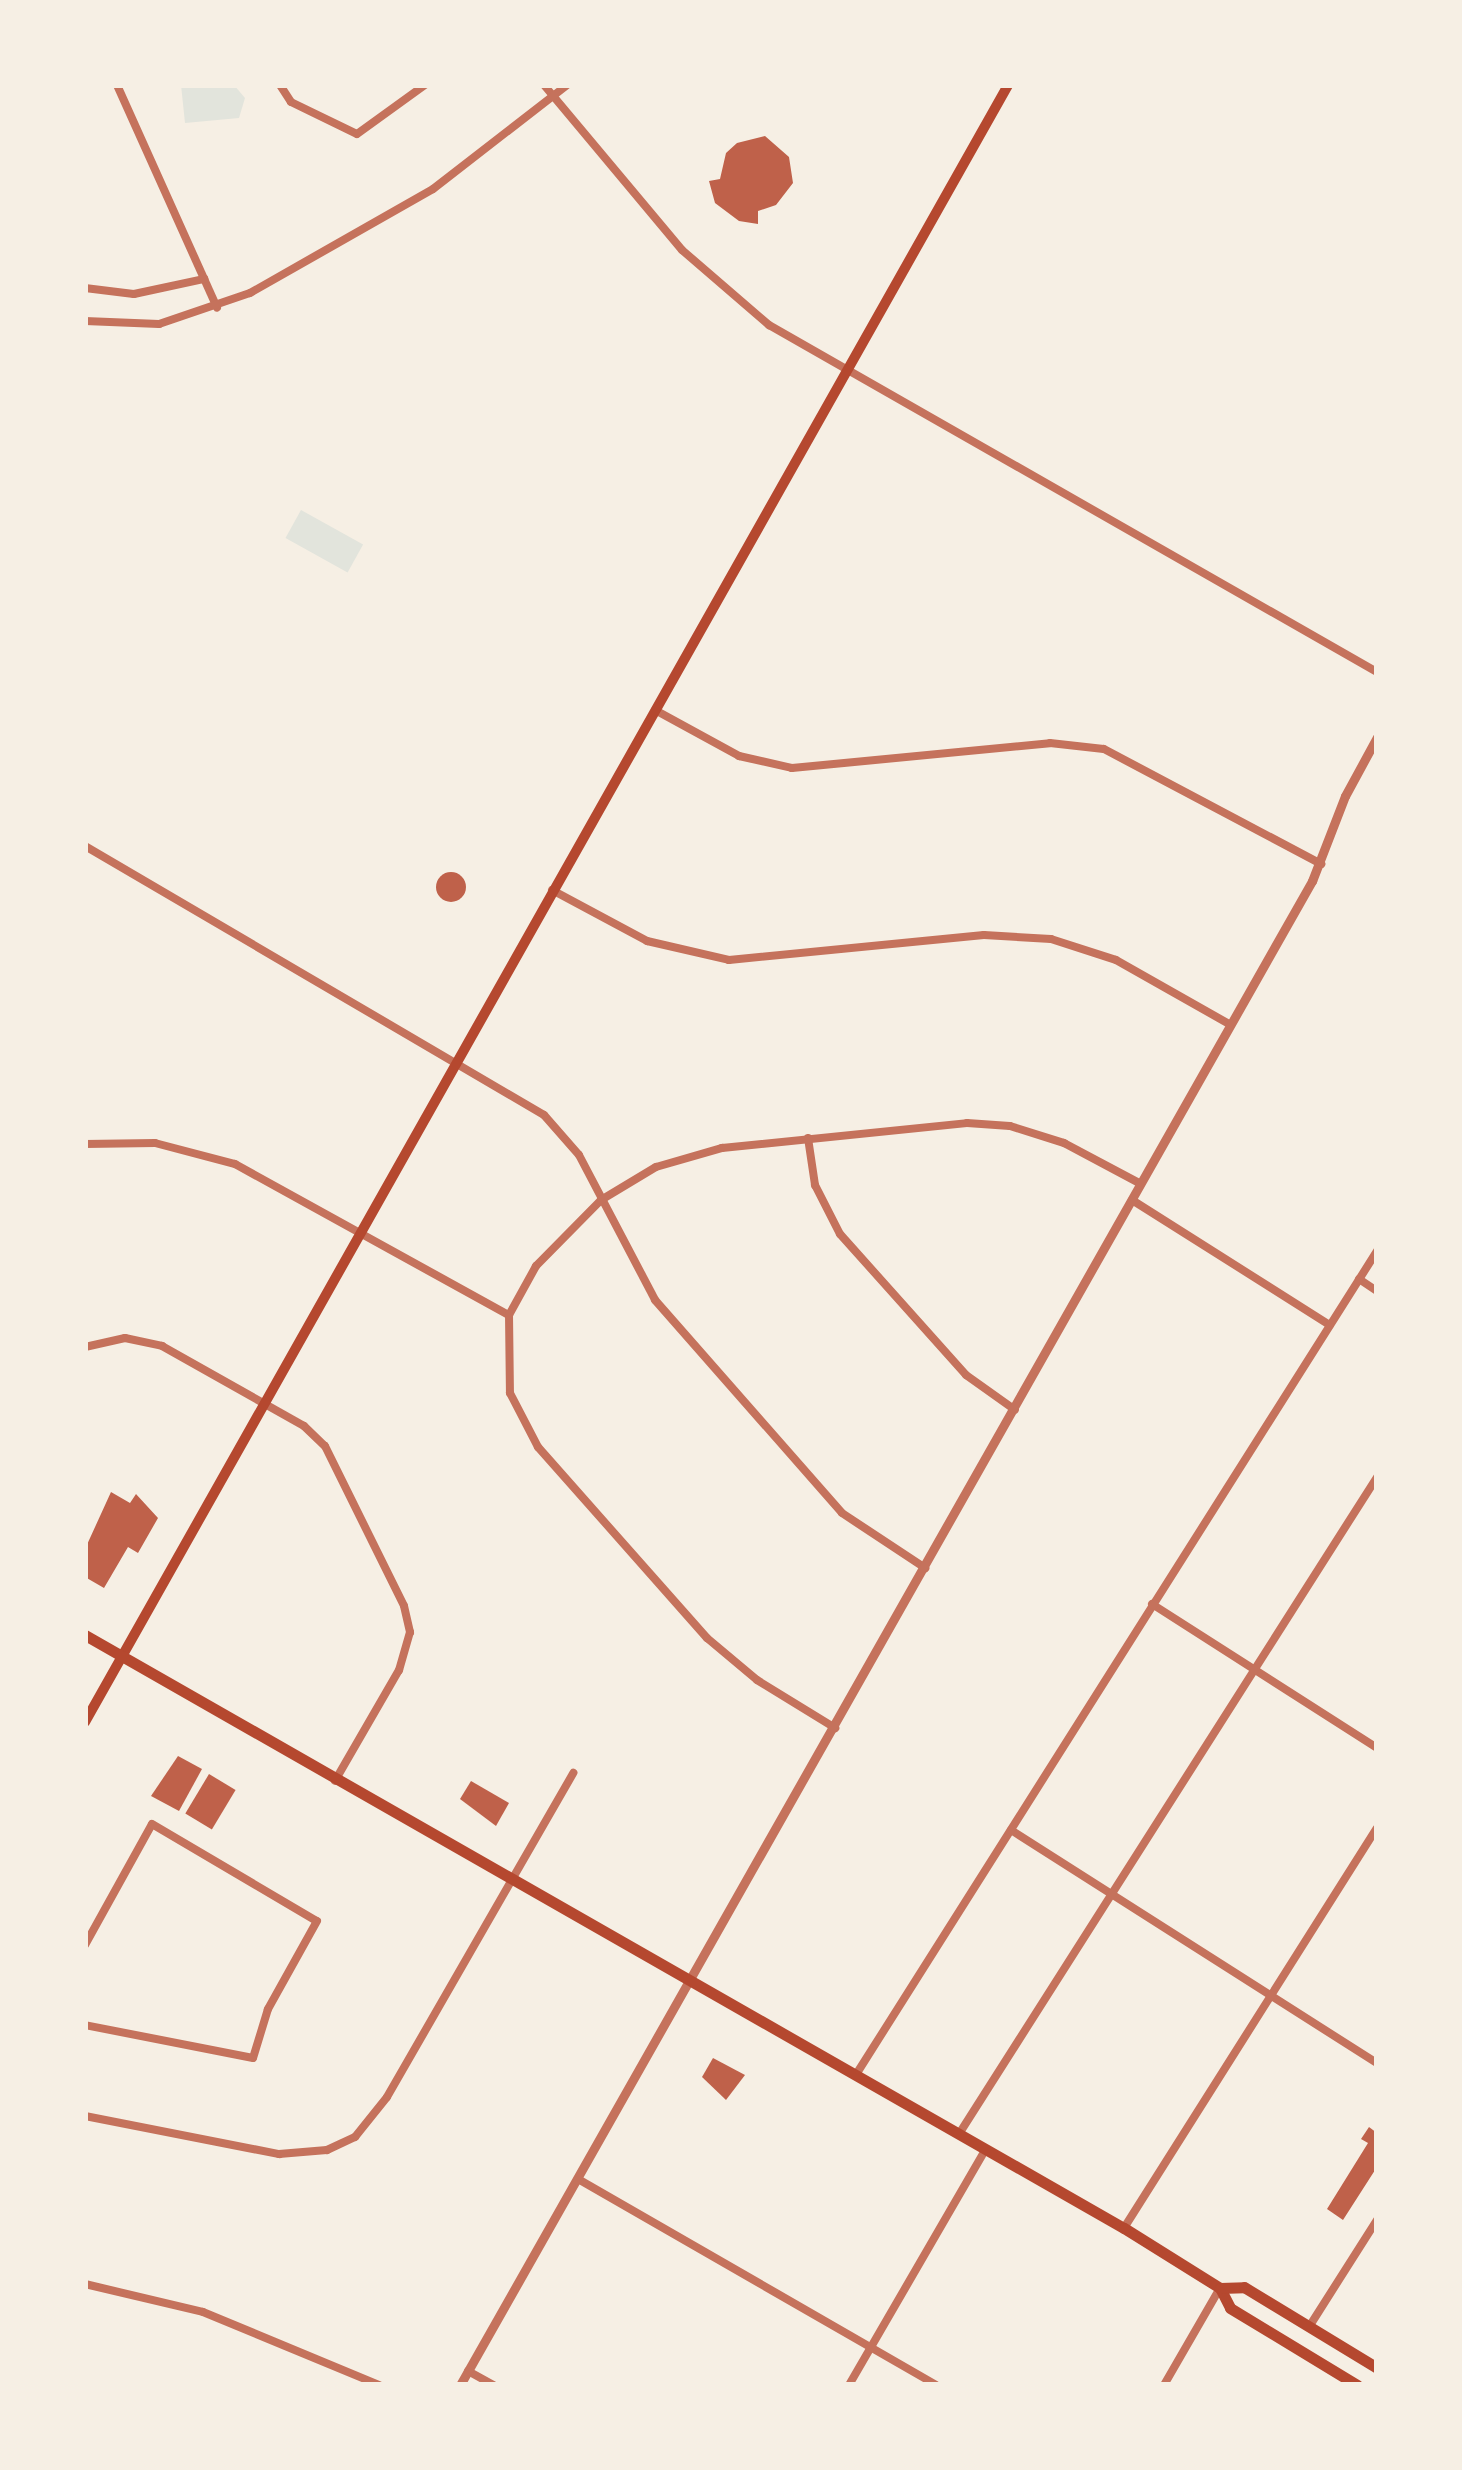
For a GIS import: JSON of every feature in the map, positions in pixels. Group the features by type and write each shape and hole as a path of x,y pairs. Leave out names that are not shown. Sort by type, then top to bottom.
{"main road":[{"path":"85,1722 1008,85"},
{"path":"85,1635 1124,2228 1220,2288 1230,2308 1357,2385"},
{"path":"1220,2288 1244,2287 1377,2368"}],"street":[{"path":"117,85 216,308"},
{"path":"280,85 291,102 357,134 425,85"},
{"path":"544,85 702,271 769,325 1377,672"},
{"path":"85,321 159,324 216,308 419,198 567,85"},
{"path":"85,288 134,294 204,279"},
{"path":"654,710 739,756 792,768 1050,743 1104,748 1322,864"},
{"path":"460,2385 1322,864 1345,796 1377,737"},
{"path":"85,846 456,1062 557,1126 655,1300 828,1498 874,1540 924,1568"},
{"path":"552,890 664,948 729,960 984,935 1051,938 1116,960 1232,1025"},
{"path":"835,1728 766,1687 707,1638 538,1446 510,1392 509,1314 536,1266 600,1200 678,1158 808,1138 967,1123 1010,1126 1064,1143 1141,1184"},
{"path":"808,1138 815,1185 840,1234 966,1375 1015,1410"},
{"path":"85,1144 154,1144 215,1157 361,1231 509,1314"},
{"path":"1132,1200 1330,1325"},
{"path":"857,2074 1377,1251"},
{"path":"1359,1279 1377,1290"},
{"path":"85,1346 125,1338 162,1346 266,1403 325,1446 409,1617 399,1670 335,1781"},
{"path":"960,2134 1377,1477"},
{"path":"1152,1604 1377,1748"},
{"path":"85,2116 279,2154 342,2144 376,2114 573,1773"},
{"path":"85,1945 152,1824 318,1921 268,2009 253,2058 85,2025"},
{"path":"1124,2228 1377,1828"},
{"path":"1010,1830 1377,2063"},
{"path":"849,2385 986,2150"},
{"path":"578,2179 936,2385"},
{"path":"1310,2327 1377,2220"},
{"path":"85,2284 203,2312 379,2385"},
{"path":"1164,2385 1220,2288"},
{"path":"468,2370 493,2385"}],"shaded area":[{"path":"181,85 234,85 245,98 239,118 185,123"},
{"path":"301,510 363,544 348,572 285,538"}],"building":[{"path":"765,136 789,157 793,183 776,205 758,211 758,224 739,221 715,203 709,181 720,179 726,153 737,143"},
{"path":"451,872 465,881 466,887 457,901 451,902 437,893 436,887 445,873"},
{"path":"111,1492 130,1503 136,1494 158,1518 138,1553 128,1547 104,1588 85,1577 85,1549"},
{"path":"178,1756 202,1769 179,1811 151,1796"},
{"path":"209,1774 236,1790 212,1829 185,1813"},
{"path":"471,1781 509,1803 496,1826 460,1799"},
{"path":"713,2058 745,2075 726,2100 702,2077"},
{"path":"1369,2127 1377,2133 1377,2167 1343,2220 1327,2209 1368,2143 1361,2139"}]}
